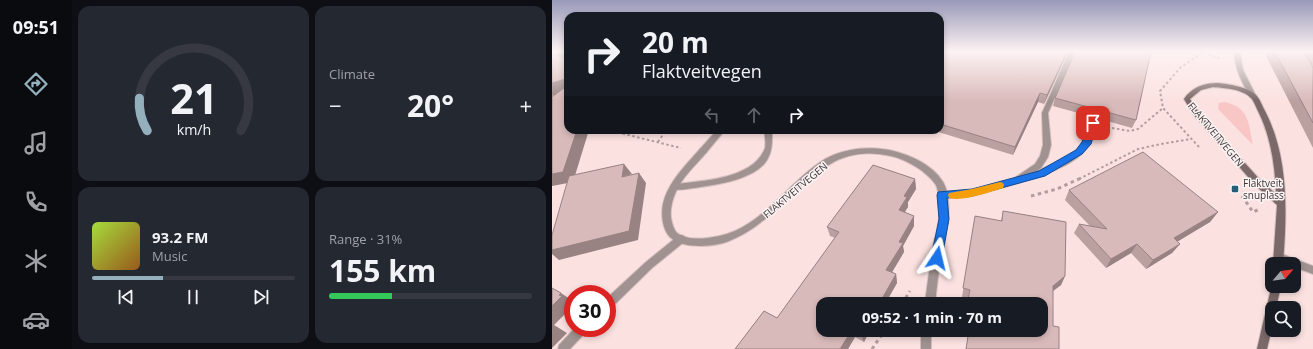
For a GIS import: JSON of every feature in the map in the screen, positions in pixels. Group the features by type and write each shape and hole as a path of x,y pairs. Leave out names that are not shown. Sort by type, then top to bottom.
{"main road":[{"name":"FLAKTVEITVEGEN","path":"1253,96 1234,88 1205,85 1191,92 1187,99 1195,112 1254,179 1280,203"},
{"path":"1253,96 1265,114 1273,141 1280,175 1279,257"},
{"path":"1262,349 1274,293"}],"street":[{"path":"1016,181 1038,166 1044,157 1047,145 1045,113 1065,68"},
{"path":"1239,68 1253,96"},
{"path":"942,195 972,193 1042,173 1079,152 1086,144 1093,123"},
{"path":"616,296 649,265 681,239 670,232 665,213 675,187 718,134"},
{"path":"675,187 725,180 740,175 759,165 770,148 771,140 769,134"},
{"name":"FLAKTVEITVEGEN","path":"681,239 703,243 725,239 753,226 796,186 823,164 853,152 881,151 893,153 916,162 929,171 942,189 944,219 931,297"},
{"path":"1301,266 1313,270"},
{"path":"563,349 574,337"},
{"path":"926,337 926,349"}],"path":[{"path":"1180,68 1160,91 1163,108 1191,139"},
{"path":"1093,123 1130,131 1138,129 1163,108"},
{"path":"625,134 683,148 703,151"},
{"path":"658,142 662,134"},
{"path":"872,349 880,337"}],"shaded area":[{"path":"1225,102 1239,108 1244,112 1249,123 1253,145 1218,109 1219,103"}],"building":[{"path":"552,68 564,68 564,79 552,83"},
{"path":"944,68 1059,68 1047,95 1040,93 1015,147 944,125"},
{"path":"1068,68 1147,68 1136,120 1055,98"},
{"path":"1284,68 1313,68 1313,123"},
{"path":"564,88 564,134 576,134 563,172 552,174 552,97"},
{"path":"1143,152 1218,212 1174,238 1180,244 1153,260 1137,244 1111,259 1079,224 1107,229 1069,190"},
{"path":"624,164 622,177 639,173 629,231 552,250 552,235 569,176"},
{"path":"873,165 915,179 904,196 907,197 899,210 914,216 899,242 903,243 886,270 896,274 883,297 816,297 816,337 848,337 840,349 735,349 764,311 777,318 839,232 827,227"},
{"path":"1003,211 1066,222 1065,276 1053,286 1053,326 1059,327 1059,349 966,349 968,337 1048,337 1048,297 968,297 970,290 963,288 975,216 1002,221"},
{"path":"552,288 561,293 559,295 562,296 552,306"}],"slow traffic":[{"path":"952,195 972,193 1000,185"}],"place":[{"name":"Flaktveit snuplass","path":"1235,189"}],"route":[{"path":"937,258 944,219 942,195 947,196 972,193 1042,173 1079,152 1086,144 1093,123"}]}
